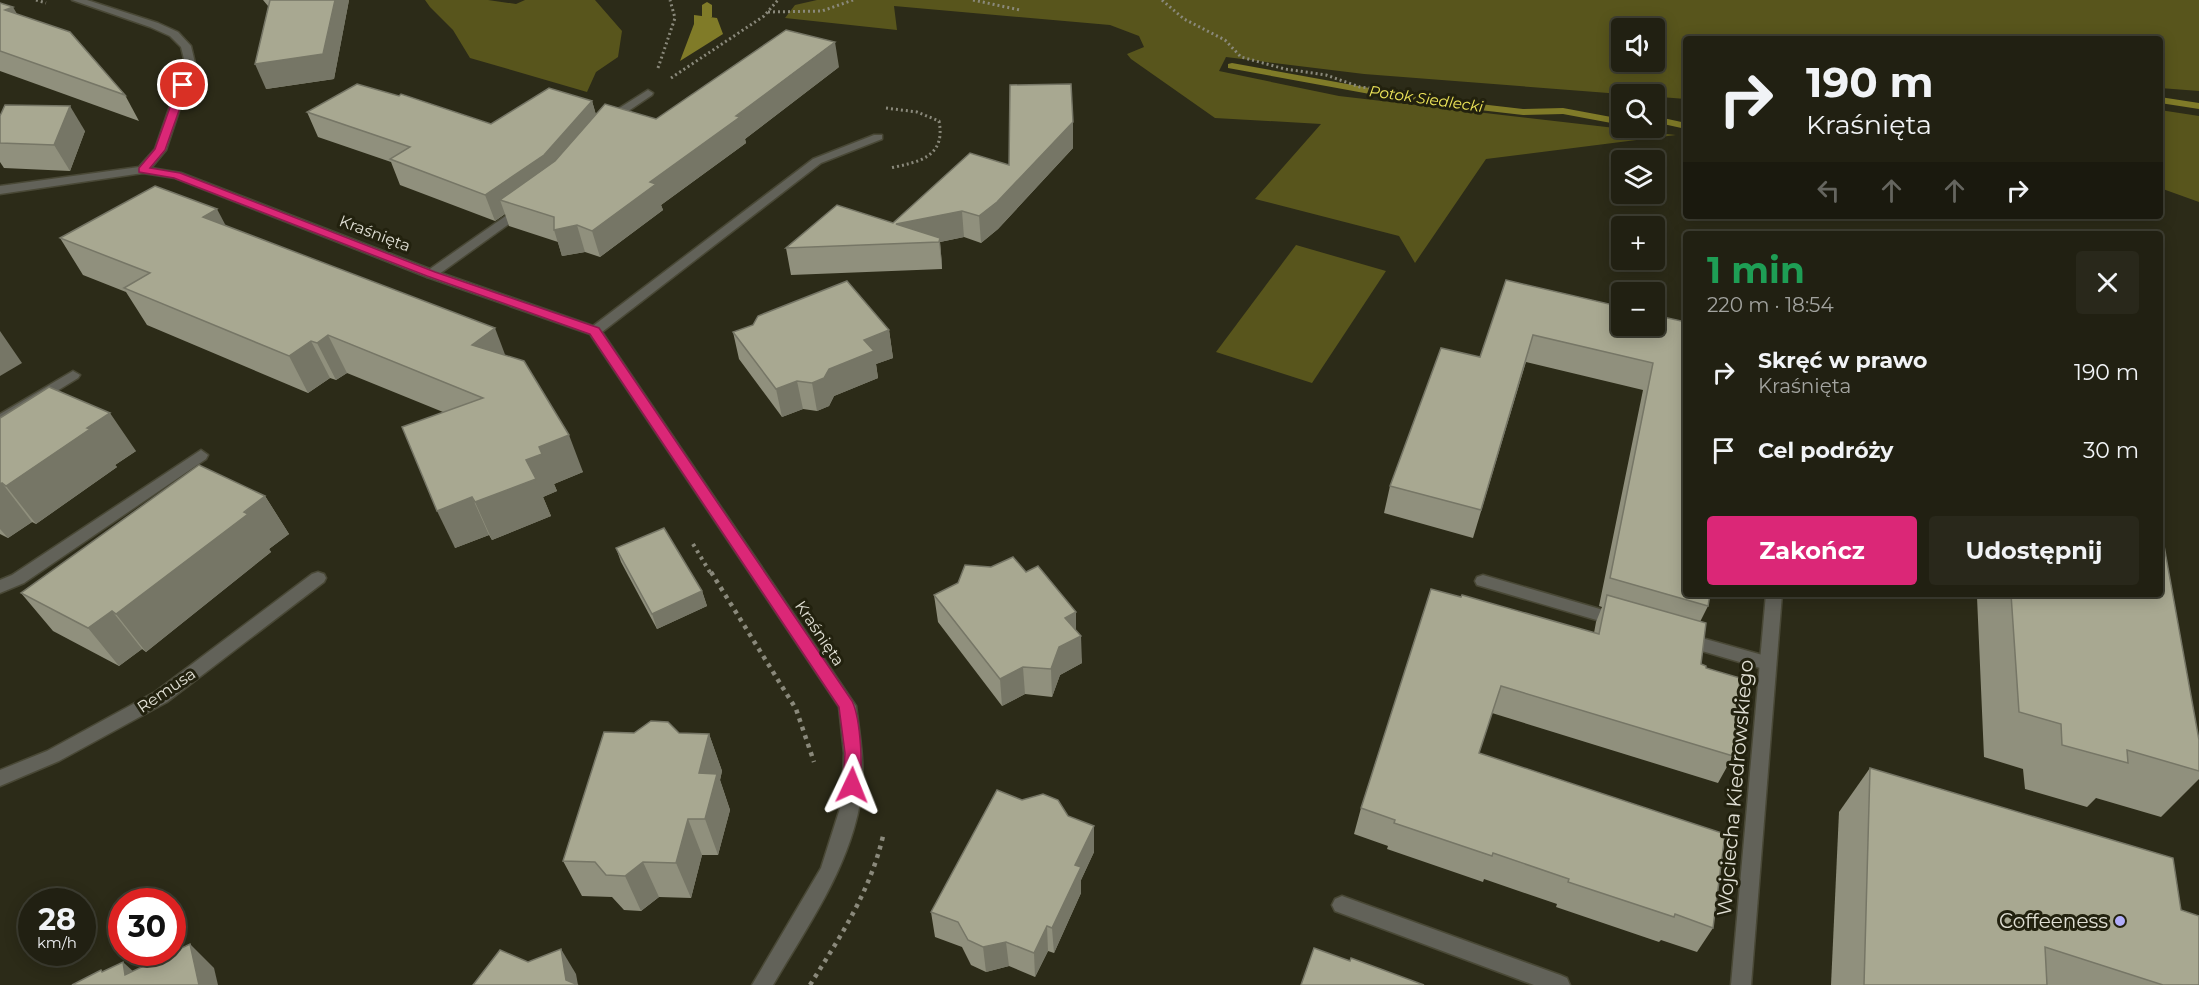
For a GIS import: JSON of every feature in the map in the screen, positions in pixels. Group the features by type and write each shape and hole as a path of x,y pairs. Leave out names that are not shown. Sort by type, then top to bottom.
{"street":[{"path":"76,0 174,34 186,46 190,63 160,150 143,170"},
{"path":"602,131 617,114 648,93"},
{"path":"595,331 817,161 878,137"},
{"name":"Kraśnięta","path":"0,190 143,170 177,175 431,274 595,331 847,706 853,753 851,802 830,872 762,985"},
{"path":"431,274 529,204"},
{"path":"0,421 73,375"},
{"path":"0,587 18,579 201,455"},
{"name":"Remusa","path":"0,778 53,756 161,697 318,578"},
{"path":"1483,581 1631,624"},
{"name":"Wojciecha Kiedrowskiego","path":"1741,985 1774,597"},
{"path":"1665,634 1767,663"},
{"path":"1342,904 1560,985"}],"path":[{"path":"36,0 47,4"},
{"path":"648,93 675,18 670,0"},
{"path":"648,93 768,12 778,0"},
{"path":"768,12 814,14 843,6 853,0"},
{"path":"973,0 1020,10"},
{"path":"1162,0 1184,19 1225,40 1241,57 1285,69 1326,75 1360,87 1422,94"},
{"path":"691,539 796,709 816,766"}],"shaded area":[{"path":"425,0 488,0 516,4 525,0 595,0 622,31 618,57 596,72 587,92 470,58 453,30"},
{"path":"817,0 2199,0 2199,91 2163,88 2163,36 1683,36 1683,99 1665,97 1665,84 1611,84 1611,93 1364,74 1226,57 1219,71 1339,96 1611,127 1611,138 1652,138 1486,159 1415,263 1399,236 1255,199 1321,124 1215,118 1131,59 1127,54 1144,47 1139,36 1110,25 894,6 897,30 785,18 795,5"},
{"path":"694,15 717,18 723,34 680,61 694,24"},
{"path":"2163,110 2199,116 2199,202 2163,189"},
{"path":"1296,245 1386,271 1312,383 1216,352"}],"building":[{"path":"270,0 335,0 323,54 255,64"},
{"path":"0,3 13,7 5,10 70,32 125,95 0,51"},
{"path":"786,30 835,42 736,116 740,117 650,182 656,184 592,231 577,225 554,230 554,217 500,200 555,161 605,104 656,119"},
{"path":"357,84 399,96 401,94 491,124 549,88 592,101 544,155 485,195 390,159 410,147 307,112"},
{"path":"1071,84 1073,122 997,202 979,216 962,211 896,224 940,238 939,242 786,248 837,205 893,223 970,153 1009,165 1010,85"},
{"path":"5,105 70,106 54,145 0,143 0,116"},
{"path":"155,186 217,209 203,217 495,328 472,345 524,361 569,435 539,447 542,454 526,460 536,479 475,502 472,497 437,511 402,427 483,398 328,335 317,343 311,341 289,356 124,288 150,273 60,238"},
{"path":"1506,280 1611,304 1611,336 1665,336 1665,317 1683,321 1683,597 1710,597 1708,606 1610,578 1653,363 1533,335 1481,510 1390,486 1441,348 1480,357"},
{"path":"847,281 889,330 864,340 874,351 829,369 824,378 812,383 797,381 776,389 733,332 753,325 758,316"},
{"path":"49,387 110,413 6,486 0,484 0,418"},
{"path":"199,465 265,496 244,512 248,514 116,614 112,611 88,628 21,593"},
{"path":"664,528 702,591 652,614 616,548"},
{"path":"2163,540 2199,740 2199,771 2127,750 2128,763 2062,745 2061,724 2019,712 2011,597 2163,597"},
{"path":"1013,557 1026,572 1038,566 1076,612 1065,618 1081,636 1059,647 1051,669 1023,667 1000,679 934,595 958,583 965,565 991,567"},
{"path":"1431,589 1461,597 1462,595 1599,634 1607,595 1706,623 1701,664 1706,668 1740,678 1733,756 1501,686 1479,753 1725,834 1713,928 1675,914 1674,917 1568,882 1569,879 1493,853 1492,856 1394,823 1395,820 1361,808"},
{"path":"651,721 668,722 679,733 709,734 699,773 717,774 705,819 688,819 676,863 643,862 625,876 606,875 595,862 563,861 604,732 634,733"},
{"path":"1870,768 2173,858 2181,910 2199,916 2199,985 2163,985 2045,947 2047,985 1864,985"},
{"path":"997,790 1022,800 1043,794 1058,800 1068,816 1094,826 1075,865 1081,867 1052,928 1047,926 1034,953 1006,942 983,947 968,940 958,922 931,912"},
{"path":"190,944 199,985 72,985 101,970 102,972 115,966 124,966 125,975 144,966 186,966 186,946"},
{"path":"1314,948 1350,961 1351,958 1424,985 1301,985"},
{"path":"561,949 566,980 578,985 473,985 500,950 528,962"}],"waterway":[{"name":"Potok Siedlecki","path":"707,5 707,17"},
{"name":"Potok Siedlecki","path":"1232,66 1419,100 1523,112 1563,111 1611,120"},
{"name":"Potok Siedlecki","path":"2163,100 2199,106"},
{"name":"Potok Siedlecki","path":"1665,121 1683,125"}],"place":[{"name":"Coffeeness","path":"2120,921"}],"route":[{"path":"183,85 160,150 143,170 177,175 431,274 595,331 847,706 853,753 852,785"}]}
